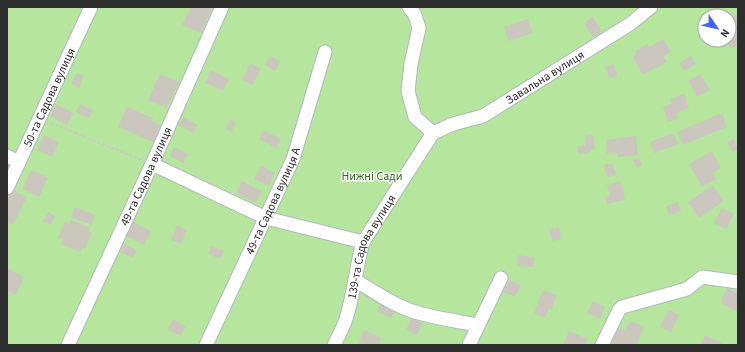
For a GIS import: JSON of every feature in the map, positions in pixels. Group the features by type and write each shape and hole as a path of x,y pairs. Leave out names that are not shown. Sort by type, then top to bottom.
{"street":[{"name":"50-та Садова вулиця","path":"7,188 91,7"},
{"name":"49-та Садова вулиця","path":"68,345 152,164 222,7"},
{"path":"409,7 416,15 419,28 411,64 408,91 415,118 432,134"},
{"name":"Завальна вулиця","path":"432,134 453,124 483,116 630,24 651,7"},
{"name":"49-та Садова вулиця А","path":"206,345 293,159 325,52"},
{"name":"139-та Садова вулиця","path":"334,345 346,320 359,258 364,242 432,134"},
{"path":"7,156 19,162"},
{"path":"152,164 266,218 364,242"},
{"path":"602,345 619,310 622,307 687,289 702,277 738,282"},
{"path":"469,345 501,278"},
{"path":"355,280 389,301 411,311 436,318 478,325"}],"path":[{"path":"39,118 152,164"}],"green space":[{"name":"Нижні Сади","path":"7,7 738,7 738,345 7,345"}],"building":[{"path":"191,7 213,7 201,33 182,25"},
{"path":"593,17 602,32 593,37 584,23"},
{"path":"737,17 738,18 737,45"},
{"path":"528,19 533,33 509,41 504,27"},
{"path":"663,39 671,52 663,56 667,62 643,75 633,57 637,54 635,51 648,44 649,47"},
{"path":"270,56 280,62 275,71 265,65"},
{"path":"691,56 696,64 684,71 679,63"},
{"path":"250,63 261,69 253,85 242,80"},
{"path":"613,64 618,75 610,78 605,68"},
{"path":"211,70 229,79 223,91 205,83"},
{"path":"77,73 84,76 79,88 71,84"},
{"path":"160,74 179,82 167,108 148,100"},
{"path":"700,74 710,90 697,97 688,81"},
{"path":"684,94 689,108 676,113 678,119 668,122 663,107 672,103 670,99"},
{"path":"56,104 73,113 67,125 50,116"},
{"path":"80,104 93,110 89,118 76,112"},
{"path":"127,107 153,118 152,121 162,126 155,143 118,127"},
{"path":"722,113 727,127 683,145 677,132"},
{"path":"183,117 198,125 194,133 179,125"},
{"path":"230,119 236,122 232,132 226,129"},
{"path":"263,130 281,139 276,148 259,139"},
{"path":"673,133 678,144 654,153 650,142"},
{"path":"44,135 59,142 52,157 37,150"},
{"path":"593,135 595,149 591,149 591,152 578,154 577,146 586,145 585,136"},
{"path":"636,136 638,155 618,157 617,153 607,154 606,140"},
{"path":"734,139 738,150 732,152 727,142"},
{"path":"174,147 188,154 183,163 170,156"},
{"path":"712,151 721,168 713,173 716,179 702,187 689,164"},
{"path":"639,158 642,166 637,168 633,160"},
{"path":"613,163 616,175 607,177 604,165"},
{"path":"261,166 275,173 269,186 254,179"},
{"path":"31,170 48,178 39,197 22,189"},
{"path":"242,181 262,191 256,203 236,193"},
{"path":"621,181 625,200 607,204 605,197 610,196 607,185"},
{"path":"713,185 724,201 699,218 688,202"},
{"path":"12,190 27,197 13,225 7,222 7,199"},
{"path":"678,202 681,211 669,216 666,206"},
{"path":"75,207 95,215 91,225 71,217"},
{"path":"722,208 734,214 726,229 714,223"},
{"path":"48,212 55,216 50,225 43,222"},
{"path":"71,220 90,228 88,231 92,233 85,249 82,248 80,252 61,244 63,239 58,238 65,222 69,224"},
{"path":"131,221 151,231 144,245 124,235"},
{"path":"177,225 187,230 181,244 171,240"},
{"path":"559,227 561,239 552,241 549,229"},
{"path":"124,244 137,250 133,258 120,252"},
{"path":"211,246 224,251 220,259 208,254"},
{"path":"518,255 534,257 533,267 517,266"},
{"path":"7,268 24,277 16,295 7,291"},
{"path":"509,280 521,285 515,297 503,292"},
{"path":"727,288 738,293 738,312 720,303"},
{"path":"543,290 557,295 552,309 549,308 545,318 534,313"},
{"path":"382,301 396,309 391,318 377,311"},
{"path":"593,301 605,307 600,319 587,313"},
{"path":"669,310 679,315 671,332 660,327"},
{"path":"411,318 423,323 417,335 406,330"},
{"path":"173,319 186,326 181,336 167,330"},
{"path":"630,321 644,327 636,345 616,345 610,342 617,328 625,330"},
{"path":"364,330 381,338 378,345 358,345"},
{"path":"569,331 587,339 585,345 563,345"},
{"path":"705,335 722,343 721,345 700,345"}]}
